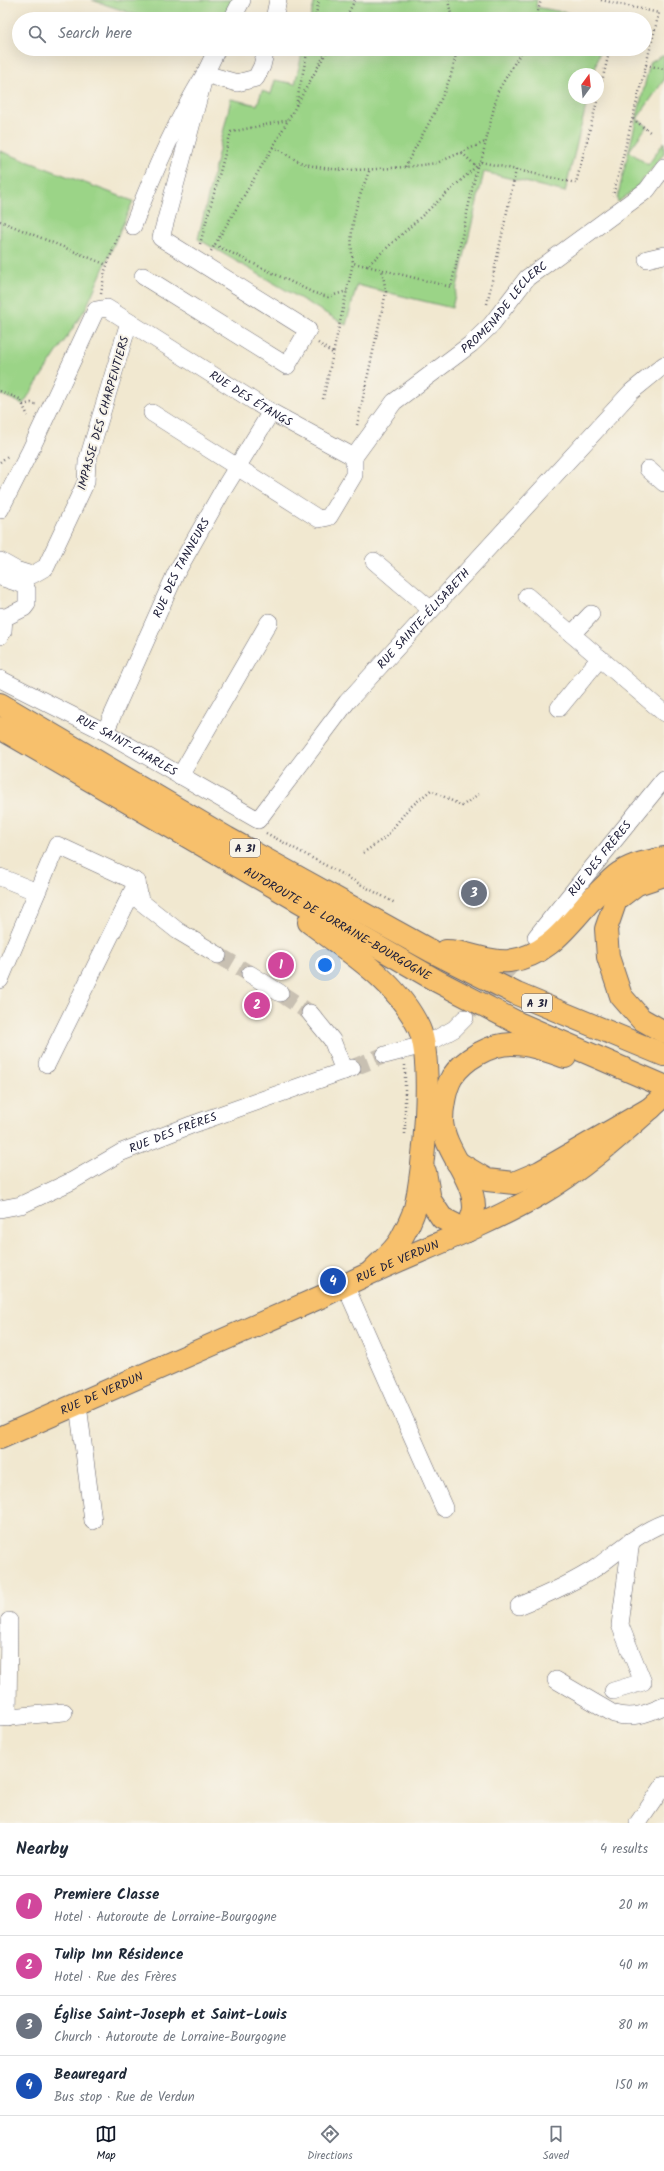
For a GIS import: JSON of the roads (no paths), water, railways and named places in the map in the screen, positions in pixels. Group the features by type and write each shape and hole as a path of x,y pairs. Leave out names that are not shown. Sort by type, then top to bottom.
{"main road":[{"name":"AUTOROUTE DE LORRAINE-BOURGOGNE","path":"0,704 227,838 431,951 517,994 655,1052"},
{"name":"AUTOROUTE DE LORRAINE-BOURGOGNE","path":"0,728 437,981 518,1022 664,1086"},
{"path":"219,856 371,969 399,996 419,1029 427,1059 423,1161 415,1210 401,1240 371,1272"},
{"path":"431,951 458,951 484,958 508,961 533,953 558,938 597,893 620,872 646,861 664,858"},
{"path":"658,1029 641,1019 621,996 608,956 606,929 616,900 637,884 664,875"},
{"path":"423,1161 430,1200 442,1218 467,1231 474,1208 469,1188 447,1144 442,1122 444,1100 452,1077 474,1056 493,1048 511,1044 540,1048 578,1062 634,1074"},
{"path":"457,1162 487,1180 514,1184 540,1172 657,1102"},
{"name":"RUE DE VERDUN","path":"0,1438 78,1405 323,1296 371,1272 467,1231 550,1188 619,1137 657,1102"}],"street":[{"path":"236,12 242,0"},
{"path":"275,12 278,0"},
{"path":"127,226 171,134 214,56"},
{"path":"205,74 237,83 256,78 262,66 264,56"},
{"path":"143,276 287,366 308,330 161,238 205,74"},
{"name":"PROMENADE LECLERC","path":"354,456 394,402 471,344 491,325 528,278 647,190 664,167"},
{"path":"647,259 664,255"},
{"name":"IMPASSE DES CHARPENTIERS","path":"0,510 30,451 96,310 107,308 151,336"},
{"name":"IMPASSE DES CHARPENTIERS","path":"0,562 16,570 32,575 46,567 86,482 87,462 129,322"},
{"name":"RUE DES ÉTANGS","path":"151,336 271,412 354,456"},
{"name":"RUE SAINTE-ÉLISABETH","path":"180,776 258,820 347,702 430,609 631,392 664,365"},
{"name":"RUE DES TANNEURS","path":"105,732 176,573 237,467 271,412"},
{"path":"152,413 319,519 329,518 354,475 354,456"},
{"path":"648,469 664,483"},
{"path":"374,561 430,609"},
{"path":"0,576 24,585 27,590 27,604 24,608 2,617 3,631 0,636"},
{"path":"527,596 664,713"},
{"path":"572,634 591,614"},
{"name":"RUE SAINT-CHARLES","path":"0,679 105,732 180,776 269,622"},
{"path":"559,708 600,658"},
{"name":"RUE DES FRÈRES","path":"536,937 664,779"},
{"path":"0,980 7,948 37,892 58,844 137,882"},
{"path":"0,877 37,892"},
{"path":"137,882 140,901 178,931 218,955"},
{"path":"47,1064 137,882"},
{"path":"250,974 280,993"},
{"name":"RUE DES FRÈRES","path":"0,1209 21,1205 72,1181 122,1152 191,1125 348,1069 332,1040 310,1013"},
{"path":"436,1040 454,1029 465,1018"},
{"path":"385,1055 412,1048"},
{"path":"345,1285 444,1508"},
{"path":"78,1405 93,1521"},
{"path":"519,1606 556,1590 596,1568 646,1530 664,1523"},
{"path":"613,1691 643,1682 620,1625 631,1541"},
{"path":"9,1621 4,1718 64,1712"},
{"path":"556,1680 614,1714 623,1716 643,1715 664,1706"},
{"path":"638,1823 664,1785"}],"tunnel":[{"path":"218,955 250,974"},
{"path":"470,1012 520,955"},
{"path":"280,993 310,1013"},
{"path":"352,1068 385,1055"}],"place":[{"name":"Église Saint-Joseph et Saint-Louis","path":"474,893"},
{"name":"Premiere Classe","path":"281,965"},
{"name":"Tulip Inn Résidence","path":"257,1005"},
{"name":"Beauregard","path":"333,1281"}]}
